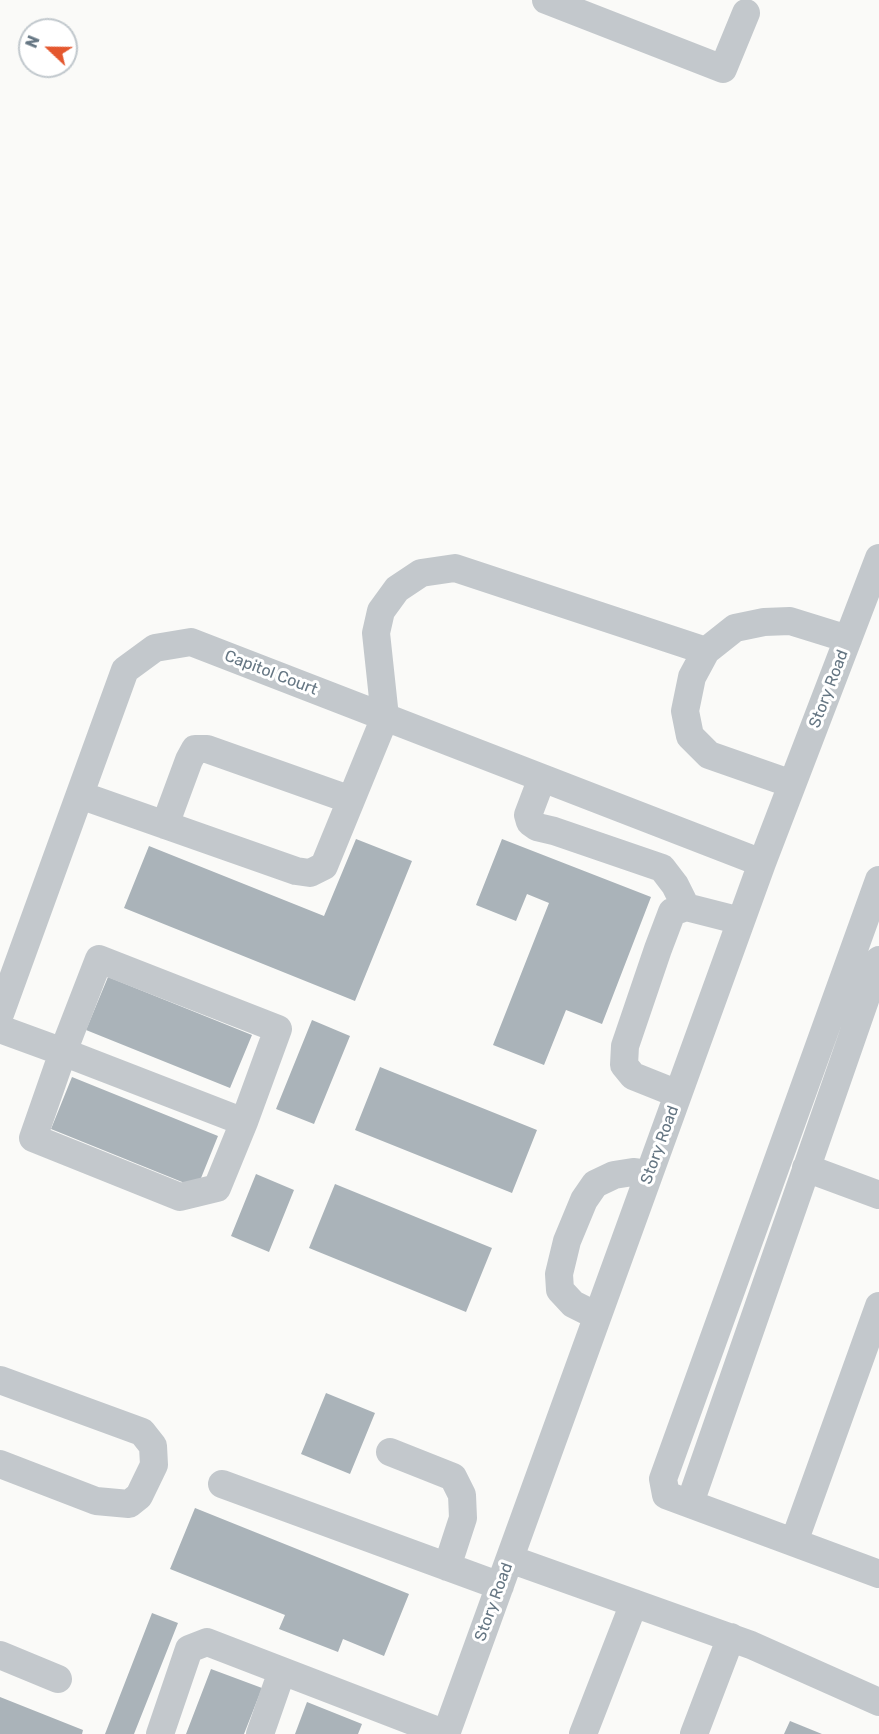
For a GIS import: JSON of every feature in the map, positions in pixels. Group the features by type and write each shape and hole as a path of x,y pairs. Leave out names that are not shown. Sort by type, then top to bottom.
{"street":[{"path":"546,0 723,69 746,13"},
{"name":"Story Road","path":"446,1734 762,863 879,558"},
{"path":"80,795 296,871 310,873 324,866 385,717 376,633 381,611 398,589 421,573 456,568 706,651"},
{"path":"792,784 709,755 690,736 685,711 692,677 706,651 735,628 764,622 790,621 848,639"},
{"name":"Capitol Court","path":"0,1014 11,950 80,795 125,670 155,648 191,642 762,863"},
{"path":"165,825 195,749 207,748 351,800"},
{"path":"542,778 528,815 530,822 537,827 662,868 675,885 686,907"},
{"path":"879,880 663,1479 666,1495 879,1574"},
{"path":"678,1094 633,1076 624,1065 625,1046 672,912 686,907 741,921"},
{"path":"99,959 278,1029 244,1122 217,1188 180,1197 33,1138 99,959"},
{"path":"690,1503 879,960"},
{"path":"0,1029 244,1122"},
{"path":"806,1168 879,1195"},
{"path":"597,1316 573,1304 560,1290 559,1274 567,1241 584,1200 595,1184 614,1175 633,1172 650,1174"},
{"path":"794,1542 879,1306"},
{"path":"0,1380 142,1432 153,1446 154,1465 139,1496 129,1504 96,1501 0,1464"},
{"path":"390,1452 453,1477 462,1495 463,1518 447,1567"},
{"path":"222,1484 500,1586"},
{"path":"510,1559 731,1637 879,1702"},
{"path":"583,1734 634,1603"},
{"path":"694,1734 731,1637"},
{"path":"160,1734 189,1649 207,1642 282,1671 391,1724 446,1734"},
{"path":"0,1655 58,1679"},
{"path":"260,1734 282,1671"}],"building":[{"path":"356,839 412,861 355,1001 124,908 149,846 324,916"},
{"path":"502,839 651,897 602,1024 566,1010 544,1065 493,1045 549,903 527,894 516,921 476,905"},
{"path":"108,977 252,1035 230,1088 86,1030"},
{"path":"312,1020 350,1036 314,1124 276,1109"},
{"path":"380,1067 537,1130 512,1193 355,1130"},
{"path":"72,1077 218,1136 197,1188 51,1129"},
{"path":"256,1174 294,1190 269,1252 231,1236"},
{"path":"335,1184 492,1248 466,1312 309,1248"},
{"path":"326,1393 375,1413 350,1474 301,1454"},
{"path":"195,1508 409,1594 384,1656 343,1639 338,1652 279,1629 285,1615 170,1569"},
{"path":"152,1613 178,1623 134,1734 105,1734"},
{"path":"211,1669 262,1688 244,1734 186,1734"},
{"path":"0,1697 83,1730 82,1734 0,1734"},
{"path":"307,1702 362,1724 358,1734 295,1734"},
{"path":"790,1721 822,1734 784,1734"}]}
